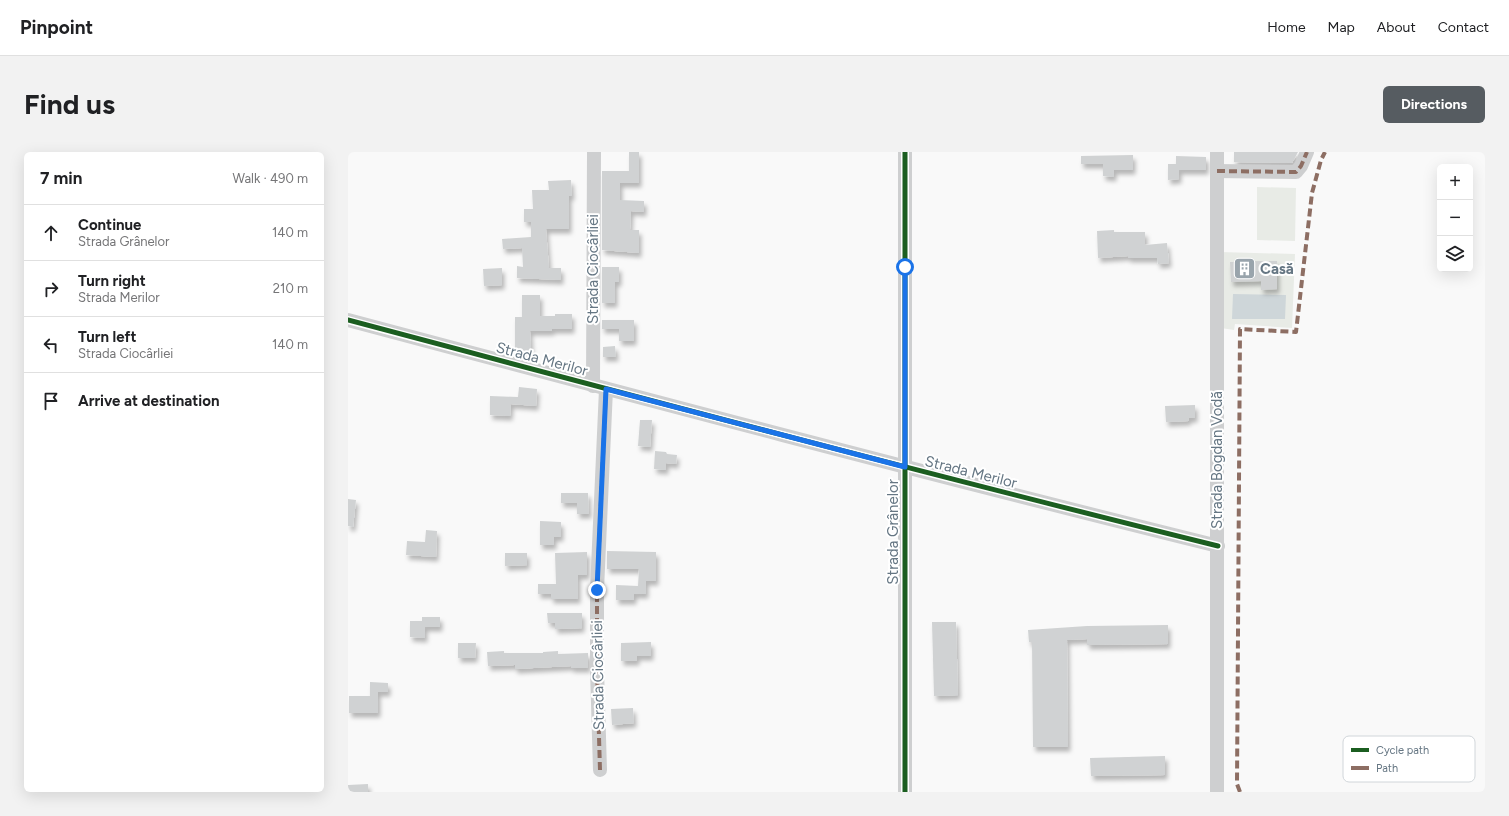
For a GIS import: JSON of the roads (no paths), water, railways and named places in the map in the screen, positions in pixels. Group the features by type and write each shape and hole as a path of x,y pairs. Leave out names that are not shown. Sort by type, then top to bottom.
{"street":[{"name":"Strada Ciocârliei","path":"594,152 599,387 597,670 600,770"},
{"name":"Strada Grânelor","path":"905,152 905,792"},
{"name":"Strada Bogdan Vodă","path":"1217,152 1217,792"},
{"path":"1217,172 1296,172 1301,166 1307,152"},
{"name":"Strada Merilor","path":"348,320 905,467 1218,546"}],"place":[{"name":"Casă","path":"1245,269"}]}
